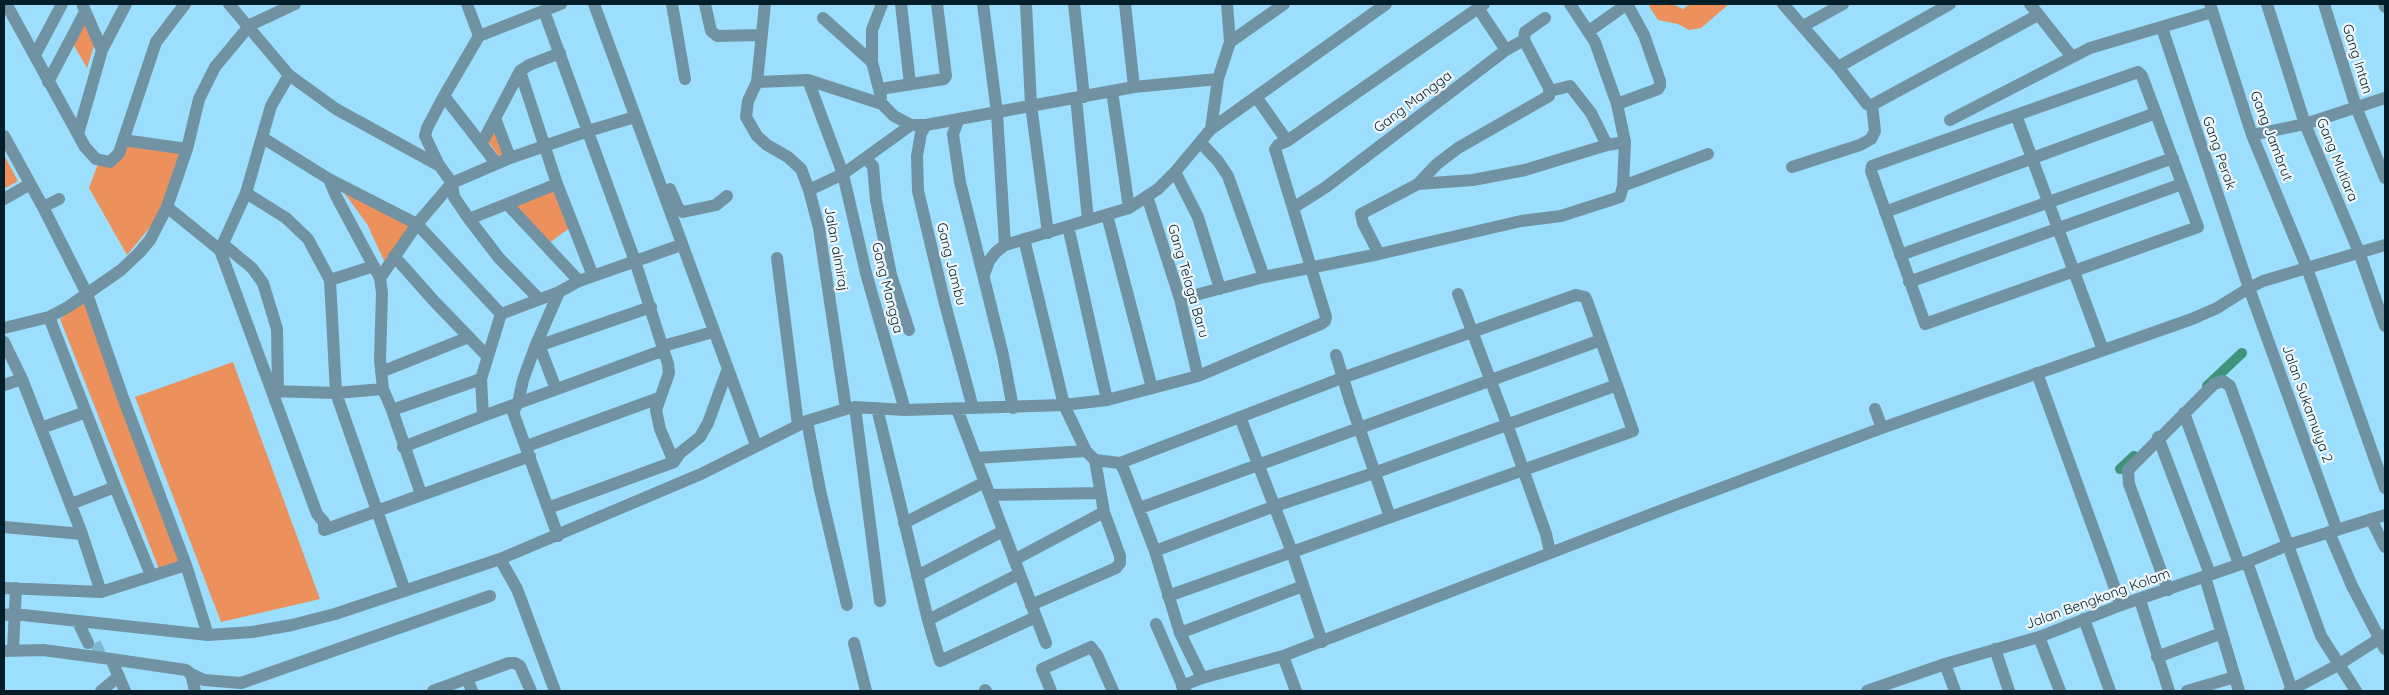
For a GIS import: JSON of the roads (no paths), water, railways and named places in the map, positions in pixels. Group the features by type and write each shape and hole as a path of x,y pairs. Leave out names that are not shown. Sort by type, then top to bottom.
{"street":[{"path":"35,55 62,4"},
{"path":"8,8 85,146 96,158 110,162 117,157 156,42 185,4"},
{"path":"230,4 250,25 290,75 336,109 439,165"},
{"path":"4,328 49,316 88,294 121,270 139,253 150,240 167,207 187,149 199,99 215,67 250,25 294,4"},
{"path":"467,4 479,36"},
{"path":"539,299 499,258 454,197 452,183 439,165 426,136 427,128 479,36 561,4"},
{"path":"594,4 727,371 756,445"},
{"path":"604,4 678,208 683,212 692,211 721,203 727,196"},
{"path":"672,4 685,79"},
{"path":"705,4 711,32 717,36 761,35"},
{"name":"Jalan almiraj","path":"765,4 757,82 747,106 746,117 756,136 788,157 801,169 809,190 819,228 850,408 880,601"},
{"path":"882,4 872,30 872,62 880,89 882,104"},
{"path":"901,4 910,84"},
{"path":"880,89 944,79 946,76 936,4"},
{"path":"982,4 997,113 1005,245"},
{"path":"1026,4 1031,105 1048,232"},
{"path":"1074,4 1088,220"},
{"path":"1125,4 1134,87"},
{"path":"1211,129 1218,80 1230,42 1227,4"},
{"path":"1230,42 1284,4"},
{"path":"984,275 989,261 1005,245 1129,208 1148,196 1175,172 1211,129 1257,98 1386,4"},
{"path":"1180,299 1264,277 1379,254 1521,221 1561,216 1620,197 1623,186 1625,142 1617,104 1599,51 1589,31 1570,4"},
{"path":"1589,31 1627,4 1644,35 1660,86 1658,89 1617,104"},
{"path":"1782,4 1838,66 1867,104 1872,105 2038,15"},
{"path":"1803,26 1844,4"},
{"path":"1838,66 1950,4"},
{"path":"2030,4 2072,57"},
{"name":"Gang Mutiara","path":"2268,4 2306,124 2359,252 2385,326"},
{"name":"Gang Intan","path":"2324,4 2356,107 2385,178"},
{"path":"78,134 102,50 121,6"},
{"path":"9,614 208,635 252,632 292,625 335,614 500,559 701,474 802,423 850,408 905,410 1064,406 1107,400 1198,376 1325,322 1326,317 1275,149 1278,145 1287,142 1481,6 1506,50"},
{"path":"48,82 84,8"},
{"path":"84,8 102,50"},
{"path":"1950,120 2090,48 2162,28 2211,8"},
{"name":"Gang Jambrut","path":"2211,8 2252,135 2307,268 2385,488"},
{"path":"544,11 636,261 663,348 668,373 659,398 657,418 674,462"},
{"path":"823,18 872,62"},
{"name":"Gang Mangga","path":"1293,208 1326,187 1506,50 1524,40 1525,32 1545,18"},
{"name":"Gang Perak","path":"2162,28 2249,288"},
{"path":"1524,40 1550,91"},
{"path":"482,144 520,71 529,65 560,53"},
{"path":"520,71 557,184 593,276"},
{"path":"2138,72 2142,76 2156,113 2198,225 2197,228 1928,324 1924,322 1900,255 1871,172 1872,166 2016,115 2138,72"},
{"path":"290,75 271,106 246,193 222,247 275,391 317,514 324,522 324,530 421,494 659,398"},
{"path":"757,82 808,80 882,104 894,116 911,125 926,125 958,121 1031,105 1134,87 1218,80"},
{"name":"Gang Mangga","path":"808,80 843,174 866,273 905,410"},
{"path":"1379,254 1363,223 1361,214 1418,184 1436,164 1458,148 1546,99 1550,91 1570,86 1590,113 1606,145"},
{"path":"1112,92 1129,208"},
{"path":"444,96 496,163"},
{"path":"1257,98 1287,142"},
{"path":"2252,135 2306,124 2385,98"},
{"path":"1792,166 1860,146 1870,139 1875,131 1872,105"},
{"path":"1885,212 2156,113"},
{"path":"2016,115 2103,350"},
{"path":"380,278 417,224 452,183 496,163 588,130 635,117"},
{"path":"495,118 510,158"},
{"path":"958,121 953,134 960,182 1003,355 1013,408"},
{"path":"809,190 843,174 911,125"},
{"name":"Gang Jambu","path":"926,125 921,133 917,156 918,191 945,304 973,408"},
{"path":"4,136 88,294 122,395 186,565 208,635"},
{"path":"263,138 329,179 417,224 501,314"},
{"path":"123,140 187,149"},
{"path":"1200,142 1218,161 1228,176 1264,277"},
{"path":"1418,184 1473,180 1525,170 1606,145 1625,142"},
{"path":"1623,186 1708,154"},
{"path":"1900,255 2173,158"},
{"path":"861,161 866,159 873,166 876,200 891,275 910,330"},
{"path":"1175,172 1198,217 1220,289"},
{"path":"329,179 336,196 380,278 382,294 381,372 383,389 421,494"},
{"path":"4,199 30,184"},
{"path":"470,219 557,184"},
{"path":"1910,282 2182,184"},
{"path":"246,193 286,218 308,239 330,280 336,393 405,591"},
{"name":"Gang Telaga Baru","path":"1148,196 1180,299 1198,376"},
{"path":"43,207 59,198"},
{"path":"507,204 579,281"},
{"path":"167,207 252,268 266,289 277,329 275,391"},
{"path":"1107,214 1152,388"},
{"path":"1068,226 1107,400"},
{"path":"1024,239 1064,406 1090,455 1104,512 1120,556 1120,563 1116,568 1031,605"},
{"path":"1156,624 1184,688 1202,678 1283,656 1322,642 1550,552 1882,428 2205,313 2230,301 2249,288 2385,244"},
{"path":"501,314 559,292 579,281 681,245"},
{"path":"394,256 488,357"},
{"path":"777,258 802,423 847,605"},
{"path":"330,280 374,266"},
{"name":"Jalan Sukamulya 2","path":"2249,288 2352,586 2383,641"},
{"path":"558,536 513,412 518,403 523,380 559,292"},
{"path":"1458,294 1507,424 1546,534 1550,552"},
{"path":"976,458 1090,455 1120,463 1342,378 1472,332 1581,295 1587,301 1633,430 1168,596"},
{"path":"537,346 651,307"},
{"path":"483,416 481,379 501,314"},
{"path":"49,316 151,575"},
{"path":"403,447 663,348 713,332"},
{"path":"381,372 469,337"},
{"path":"1140,508 1601,340"},
{"path":"4,342 22,379 71,504 101,592"},
{"path":"537,346 556,389"},
{"path":"1336,355 1342,378 1390,517"},
{"path":"548,508 674,462 680,453 700,437 708,423 727,371"},
{"path":"2037,373 2121,605"},
{"path":"4,385 22,379"},
{"path":"392,410 481,379"},
{"path":"2168,590 2128,474 2130,467 2158,438 2214,384 2223,381 2230,386 2321,636 2356,691"},
{"path":"1155,551 1275,506 1374,474 1617,385"},
{"path":"275,391 336,393 383,389"},
{"path":"877,408 939,659 943,661 1036,617"},
{"path":"957,409 1046,643"},
{"path":"1875,409 1882,428"},
{"path":"41,428 86,412"},
{"path":"2184,413 2243,563 2296,690 2383,641"},
{"path":"1240,417 1292,552 1322,642"},
{"path":"2158,438 2207,576 2239,691"},
{"path":"1120,463 1140,508 1180,633 1202,678"},
{"path":"904,523 986,482"},
{"path":"71,504 115,487"},
{"path":"990,495 1100,493"},
{"path":"1014,560 1104,512"},
{"name":"Jalan Bengkong Kolam","path":"1867,691 1945,664 2039,637 2121,605 2207,576 2288,545 2385,515"},
{"path":"2371,519 2385,547"},
{"path":"4,526 82,534"},
{"path":"917,576 1003,531"},
{"path":"500,559 517,589 555,691"},
{"path":"186,565 101,592 10,588 8,650 98,652 178,668 204,680 241,683 490,596"},
{"path":"928,620 1019,574"},
{"path":"1180,633 1303,586"},
{"path":"2140,600 2168,691"},
{"path":"2084,619 2110,691"},
{"path":"81,622 98,652 119,676 125,691"},
{"path":"2157,657 2222,633"},
{"path":"2039,637 2060,691"},
{"path":"854,643 866,691"},
{"path":"1051,691 1042,668 1091,647 1097,655 1113,691"},
{"path":"1995,650 2009,691"},
{"path":"1283,656 1296,691"},
{"path":"433,691 509,663 515,663 520,666 531,691"},
{"path":"1945,664 1956,691"},
{"path":"191,674 195,691"},
{"path":"101,691 119,676"},
{"path":"2187,691 2235,677"},
{"path":"467,678 472,691"}],"waterway":[{"path":"2207,386 2242,353"},
{"path":"2120,469 2134,456"}],"tunnel":[{"path":"95,643 101,656"}]}
